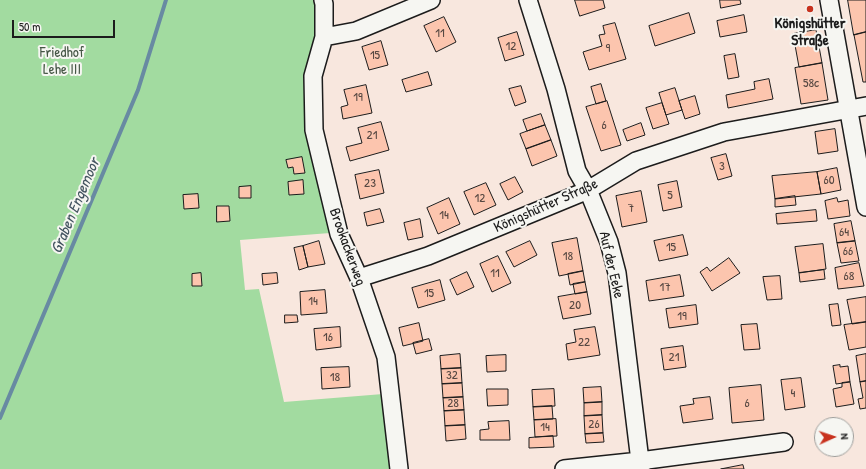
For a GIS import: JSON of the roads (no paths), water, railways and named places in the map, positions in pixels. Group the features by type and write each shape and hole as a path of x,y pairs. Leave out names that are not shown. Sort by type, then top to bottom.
{"street":[{"name":"Brookackerweg","path":"323,0 324,37 313,76 314,130 339,234 359,278 386,357 399,469"},
{"path":"324,37 356,31 431,0"},
{"name":"Auf der Eeke","path":"528,0 556,89 577,171 588,190 610,242 617,273 641,465"},
{"path":"829,0 866,207"},
{"name":"Königshütter Straße","path":"359,278 428,256 588,190 636,161 724,132 866,106"},
{"path":"564,469 641,465 784,442"}],"waterway":[{"name":"Graben Engemoor","path":"0,418 138,90 166,0"}],"place":[{"name":"Königshütter Straße","path":"810,9"}],"park label":[{"name":"Friedhof Lehe III","path":"62,62"}]}
